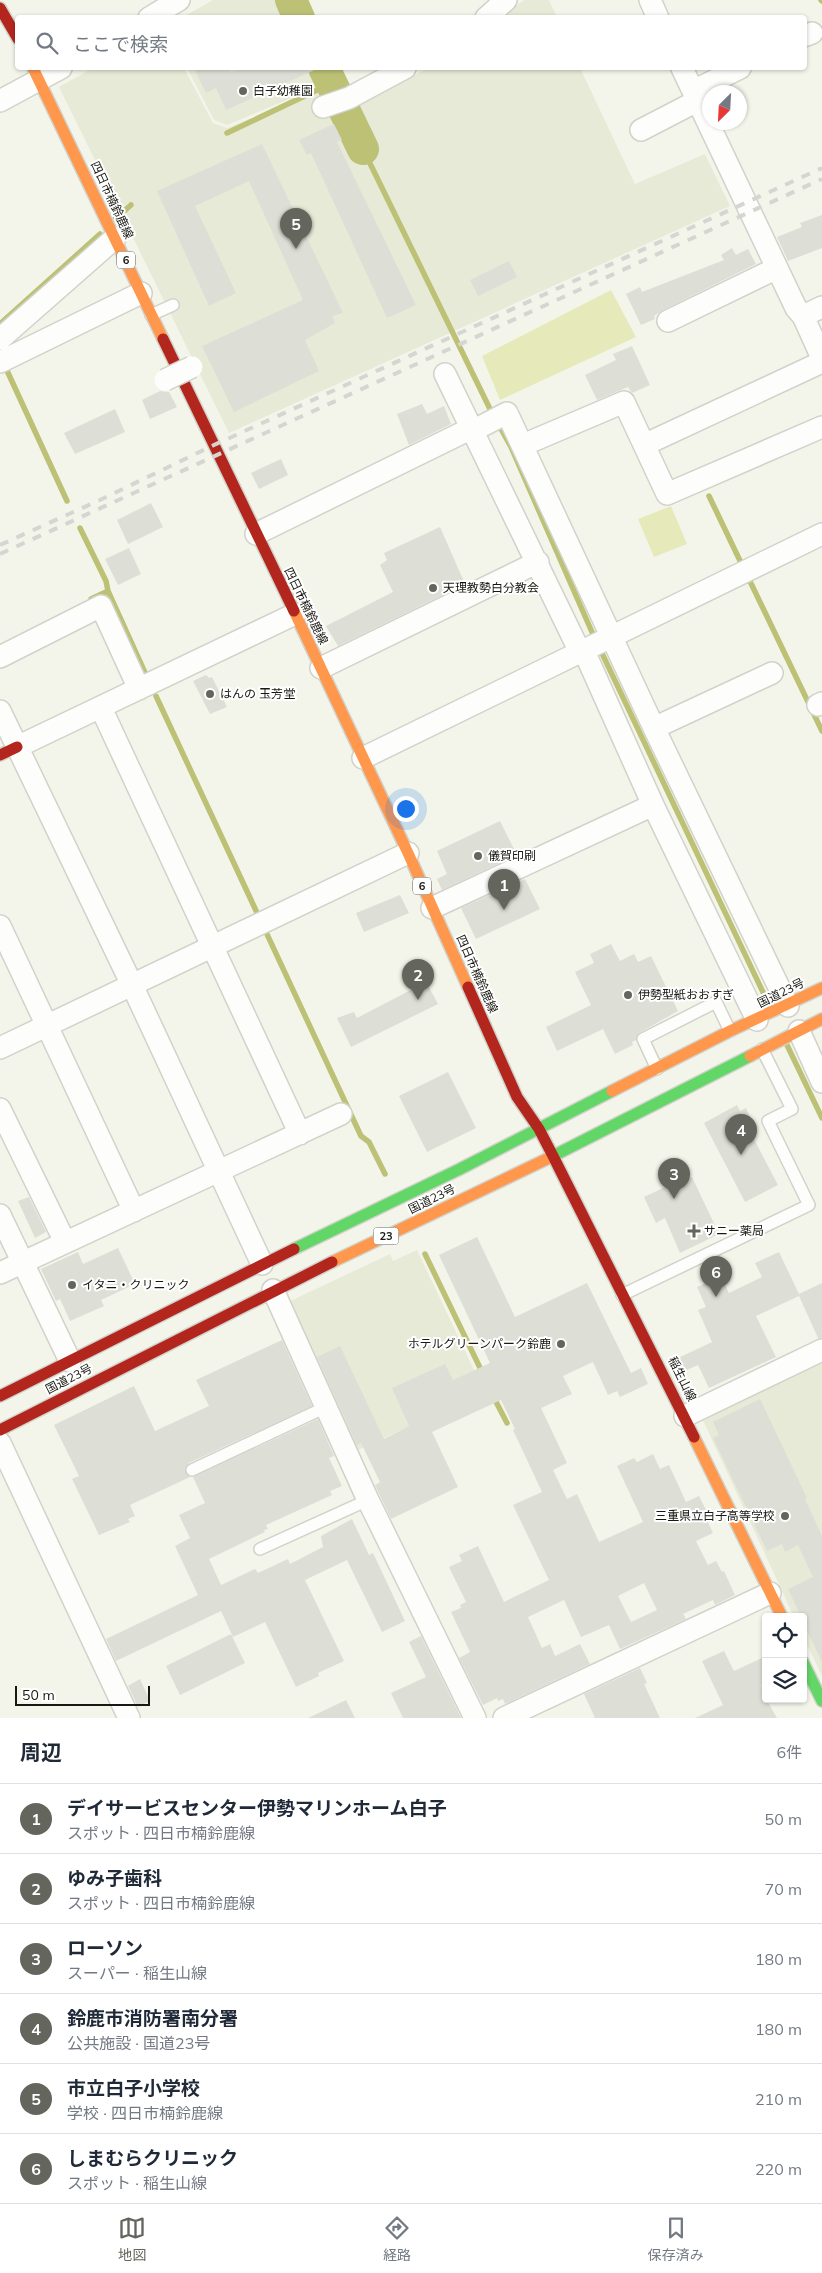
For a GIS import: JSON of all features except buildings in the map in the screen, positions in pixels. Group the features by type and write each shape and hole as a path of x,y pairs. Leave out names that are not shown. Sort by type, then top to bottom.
{"main road":[{"path":"0,8 15,35"},
{"name":"四日市楠鈴鹿線","path":"36,73 321,668 408,854 517,1097 539,1128 553,1156"},
{"name":"国道23号","path":"0,1396 262,1264 460,1169 730,1031 784,1008 822,988"},
{"name":"国道23号","path":"0,1430 273,1290 553,1156 822,1019"},
{"name":"稲生山線","path":"553,1156 622,1296 650,1345 780,1613"},
{"path":"807,1670 822,1702"}],"street":[{"path":"154,15 179,0"},
{"path":"489,15 506,0"},
{"path":"650,0 657,15"},
{"path":"0,101 36,73 51,70"},
{"path":"323,107 349,98 401,70"},
{"path":"683,70 796,308 813,311 822,358"},
{"path":"640,130 737,70"},
{"path":"0,339 115,238"},
{"path":"668,321 777,268"},
{"path":"5,360 141,293"},
{"path":"644,445 822,362"},
{"path":"165,380 192,367"},
{"path":"445,374 476,428 578,648 584,652 653,805 757,1020"},
{"path":"523,445 624,402 668,494 822,427"},
{"path":"256,534 507,413 784,1008"},
{"path":"363,758 584,652 746,570 822,534"},
{"path":"321,668 538,562"},
{"path":"0,657 101,606 146,686"},
{"path":"8,751 295,614"},
{"path":"654,728 772,673"},
{"path":"101,708 300,1134"},
{"path":"0,711 8,751 132,985 262,1264"},
{"path":"432,908 653,805"},
{"path":"0,1048 408,854"},
{"path":"0,926 134,1211"},
{"path":"796,1032 822,1082"},
{"path":"0,1109 65,1242"},
{"path":"0,1273 341,1114"},
{"path":"0,1215 70,1361"},
{"path":"273,1290 368,1500 475,1718"},
{"path":"685,1416 822,1350"},
{"path":"0,1443 129,1718"},
{"path":"504,1718 770,1593"}],"lane":[{"path":"151,315 173,305"},
{"path":"657,1069 643,1039 716,1002 730,1031"},
{"path":"622,1296 809,1205 768,1121 792,1110 767,1046"},
{"path":"192,1470 326,1407"},
{"path":"260,1549 368,1500"}],"shaded area":[{"path":"213,0 275,0 282,15 187,15"},
{"path":"524,0 549,0 556,15 505,15"},
{"path":"89,70 185,70 213,123 227,128 318,91 330,116 381,94 424,70 581,70 635,184 705,154 730,206 229,433 59,87"},
{"path":"188,70 309,70 318,87 227,125 214,120"},
{"path":"417,1250 484,1391 356,1451 286,1303 390,1254 393,1261"},
{"name":"三重県立白子高等学校","path":"822,1358 822,1676 807,1644 807,1613 792,1613 701,1416"}],"green space":[{"path":"611,290 636,337 500,400 482,356"},
{"path":"671,506 687,544 654,557 638,519"}],"waterway":[{"path":"291,0 298,15"},
{"path":"325,70 363,149"},
{"path":"227,133 332,83"},
{"path":"363,149 490,409 511,447 595,639"},
{"path":"115,219 131,205"},
{"path":"0,324 100,234"},
{"path":"4,364 67,501"},
{"path":"709,496 743,567"},
{"path":"80,528 106,581 108,591 146,675"},
{"path":"747,575 822,731"},
{"path":"91,599 108,591"},
{"path":"599,647 770,1007"},
{"path":"156,696 361,1136 369,1142 385,1174"},
{"path":"787,1045 822,1118"},
{"path":"425,1254 483,1374"},
{"path":"493,1396 507,1423"}],"railway":[{"path":"0,545 100,500 214,445 822,168"},
{"path":"0,554 822,179"}],"traffic: fast":[{"path":"551,1157 750,1056"},
{"path":"294,1249 460,1169 612,1091"},
{"path":"807,1670 822,1701"}],"traffic: slow":[{"path":"34,70 163,339"},
{"path":"294,611 408,853 468,987"},
{"path":"612,1091 730,1031 822,988"},
{"path":"750,1056 822,1019"},
{"path":"332,1262 551,1157"},
{"path":"694,1437 780,1613"}],"traffic: jam":[{"path":"0,8 15,34"},
{"path":"163,339 294,611"},
{"path":"0,755 17,747"},
{"path":"468,987 517,1097 539,1129 553,1156"},
{"path":"553,1156 694,1437"},
{"path":"0,1396 294,1249"},
{"path":"0,1430 332,1262"}],"place":[{"name":"白子幼稚園","path":"243,91"},
{"name":"市立白子小学校","path":"296,249"},
{"name":"天理教勢白分教会","path":"433,588"},
{"name":"はんの 玉芳堂","path":"210,694"},
{"name":"儀賀印刷","path":"478,856"},
{"name":"デイサービスセンター伊勢マリンホーム白子","path":"504,910"},
{"name":"伊勢型紙おおすぎ","path":"628,995"},
{"name":"ゆみ子歯科","path":"418,1000"},
{"name":"鈴鹿市消防署南分署","path":"741,1155"},
{"name":"ローソン","path":"674,1199"},
{"name":"サニー薬局","path":"694,1231"},
{"name":"イタニ・クリニック","path":"72,1285"},
{"name":"しまむらクリニック","path":"716,1297"},
{"name":"ホテルグリーンパーク鈴鹿","path":"561,1344"},
{"name":"三重県立白子高等学校","path":"785,1516"}]}
